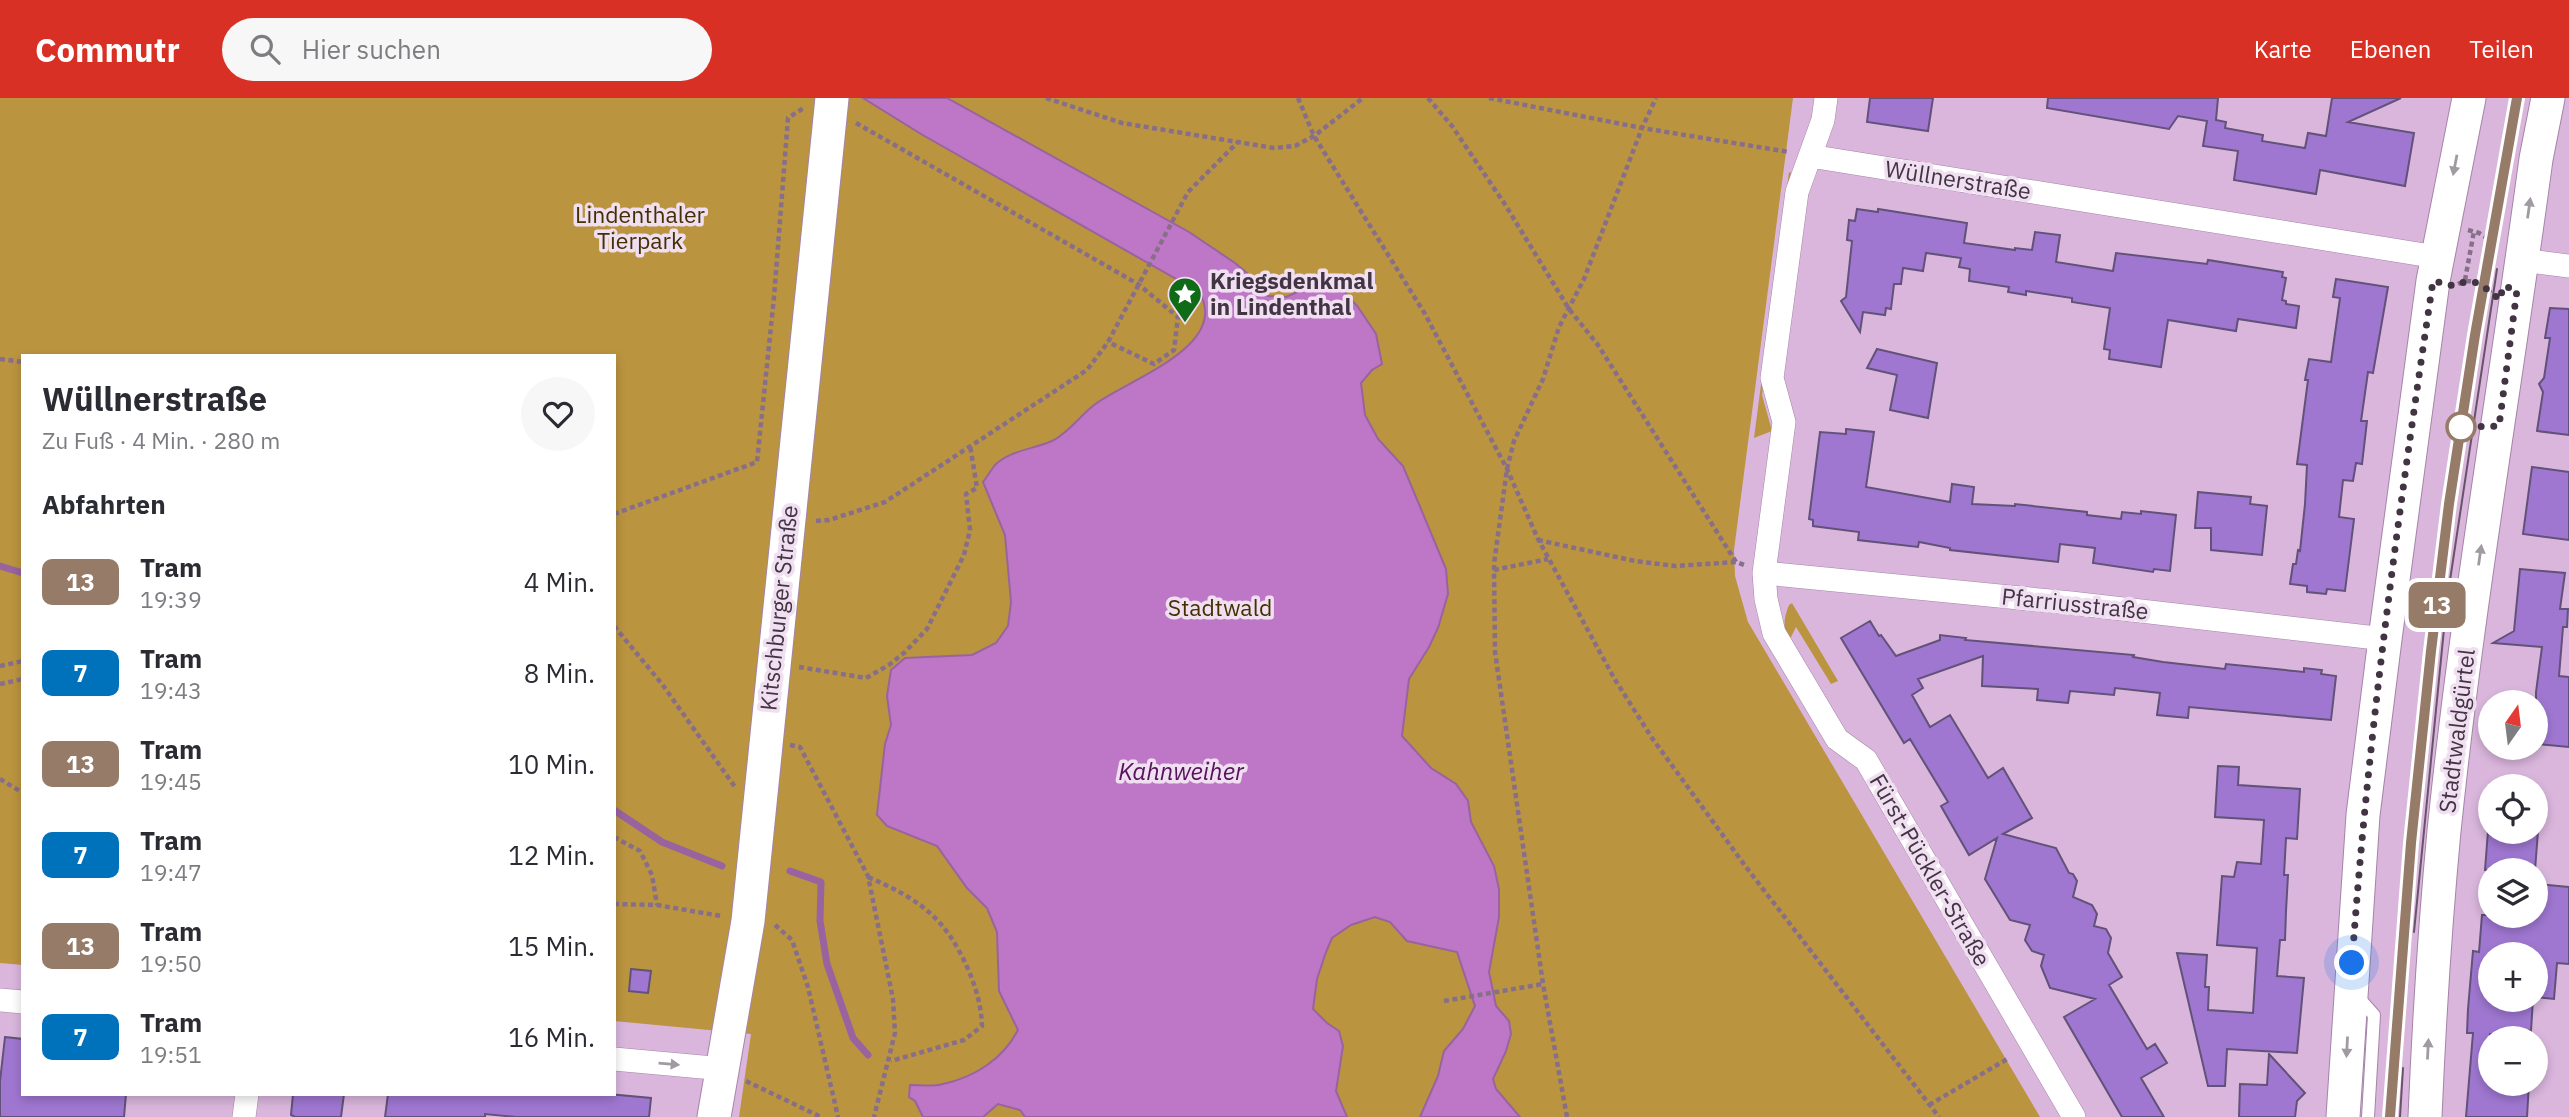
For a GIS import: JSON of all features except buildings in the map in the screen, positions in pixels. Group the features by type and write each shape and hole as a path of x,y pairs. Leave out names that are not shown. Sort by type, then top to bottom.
{"main road":[{"path":"2343,1117 2363,815 2385,639 2445,273 2469,229 2469,98"},
{"name":"Stadtwaldgürtel","path":"2425,1117 2430,1004 2444,831 2513,266 2548,98"},
{"name":"Kitschburger Straße","path":"714,1117 748,921 788,523 824,104"}],"street":[{"name":"Fürst-Pückler-Straße","path":"1826,98 1823,120 1797,192 1772,378 1784,422 1765,573 1766,599 1774,633 1837,739 1866,760 2074,1117"},
{"name":"Wüllnerstraße","path":"1810,156 2445,273"},
{"path":"2513,266 2569,266"},
{"name":"Pfarriusstraße","path":"1765,573 2071,603 2385,639"},
{"path":"0,1000 21,1002"},
{"path":"616,1059 723,1073"},
{"path":"244,1117 247,1096"}],"lane":[{"path":"2350,988 2374,1015 2368,1117"}],"path":[{"path":"1046,98 1122,123 1274,148 1295,146 1314,136 1363,98"},
{"path":"1298,98 1314,136 1425,314 1507,469 1538,539 1614,678 1652,738 1746,867 1939,1117"},
{"path":"1428,98 1452,126 1506,206 1569,309 1598,345 1736,562"},
{"path":"1489,98 1642,128 1810,156"},
{"path":"1567,1117 1543,984 1495,652 1494,570 1507,469 1514,441 1543,379 1559,327 1584,279 1656,98"},
{"path":"616,513 757,462 788,118 824,104 1138,284 1178,317 1174,350 1154,363 1108,342"},
{"path":"788,523 829,520 885,502 1087,370 1108,342 1188,192 1238,142"},
{"path":"2469,229 2513,266 2503,286 2500,300 2478,283 2445,273 2469,229"},
{"path":"0,359 21,362"},
{"path":"774,663 866,678 905,652 927,629 964,555 970,530 966,494 977,488 970,444"},
{"path":"1538,539 1635,561 1675,566 1736,562 1765,573"},
{"path":"1494,570 1549,559"},
{"path":"616,628 662,684 734,787 760,794"},
{"path":"0,666 21,661"},
{"path":"0,684 21,679"},
{"path":"766,741 800,747 867,876 893,999 895,1033 874,1117"},
{"path":"0,779 21,792"},
{"path":"616,838 640,851 652,875 657,905"},
{"path":"867,876 892,887 932,913 951,935 981,1001 982,1026 964,1041 890,1061"},
{"path":"616,904 657,905 773,924 792,940 808,987 838,1117"},
{"path":"1444,1001 1543,984"},
{"path":"1929,1105 2009,1058"},
{"path":"723,1073 751,1082 821,1117"}],"green space":[{"name":"Stadtwald","path":"0,98 1793,98 1734,550 1735,576 1748,622 2040,1117 739,1117 751,1034 616,1021 616,354 21,354 21,965 0,963"},
{"path":"1789,172 1791,173 1762,395 1772,431 1754,438"},
{"path":"1792,603 1838,681 1831,684 1796,627 1789,641 1784,623"}],"water":[{"name":"Kahnweiher","path":"863,98 947,98 1189,232 1235,263 1260,284 1268,296 1286,297 1321,282 1338,285 1358,307 1376,334 1382,364 1372,370 1361,383 1365,415 1378,439 1403,466 1446,569 1448,594 1438,628 1409,679 1402,736 1431,768 1456,784 1468,801 1471,822 1494,866 1499,889 1499,917 1489,972 1496,1006 1509,1021 1511,1034 1493,1079 1496,1089 1520,1117 1420,1117 1438,1076 1444,1051 1463,1029 1475,1006 1457,952 1407,941 1390,922 1375,917 1351,925 1332,938 1317,979 1313,1009 1339,1031 1343,1046 1336,1091 1347,1117 1025,1117 1020,1110 998,1104 983,1117 923,1117 915,1101 909,1097 910,1085 931,1086 955,1081 987,1065 1004,1050 1018,1030 999,991 997,932 987,908 967,888 937,846 887,826 877,815 885,744 891,725 887,696 891,670 905,658 972,655 996,643 1008,626 1011,602 1005,535 983,482 1001,460 1054,440 1094,405 1170,360 1188,345 1201,329 1205,311 1199,292 921,134"}],"waterway":[{"path":"0,566 21,572"},
{"path":"616,811 662,842 722,866"},
{"path":"790,871 821,882 820,921 827,964 853,1038 868,1055"}],"tram line":[{"path":"2389,1117 2406,887 2439,582 2464,404 2517,98"},
{"name":"13","path":"2390,1117 2411,843 2449,504 2475,335 2517,98"},
{"path":"2449,587 2497,269"},
{"path":"2414,932 2444,629"},
{"path":"2400,1117 2403,1068"}],"place":[{"name":"Kriegsdenkmal in Lindenthal","path":"1185,324"}],"route":[{"path":"2352,963 2363,815 2433,281 2455,286 2465,280 2478,283 2500,300 2503,286 2517,290 2499,426 2461,427"}],"park label":[{"name":"Lindenthaler Tierpark","path":"640,228"}]}
